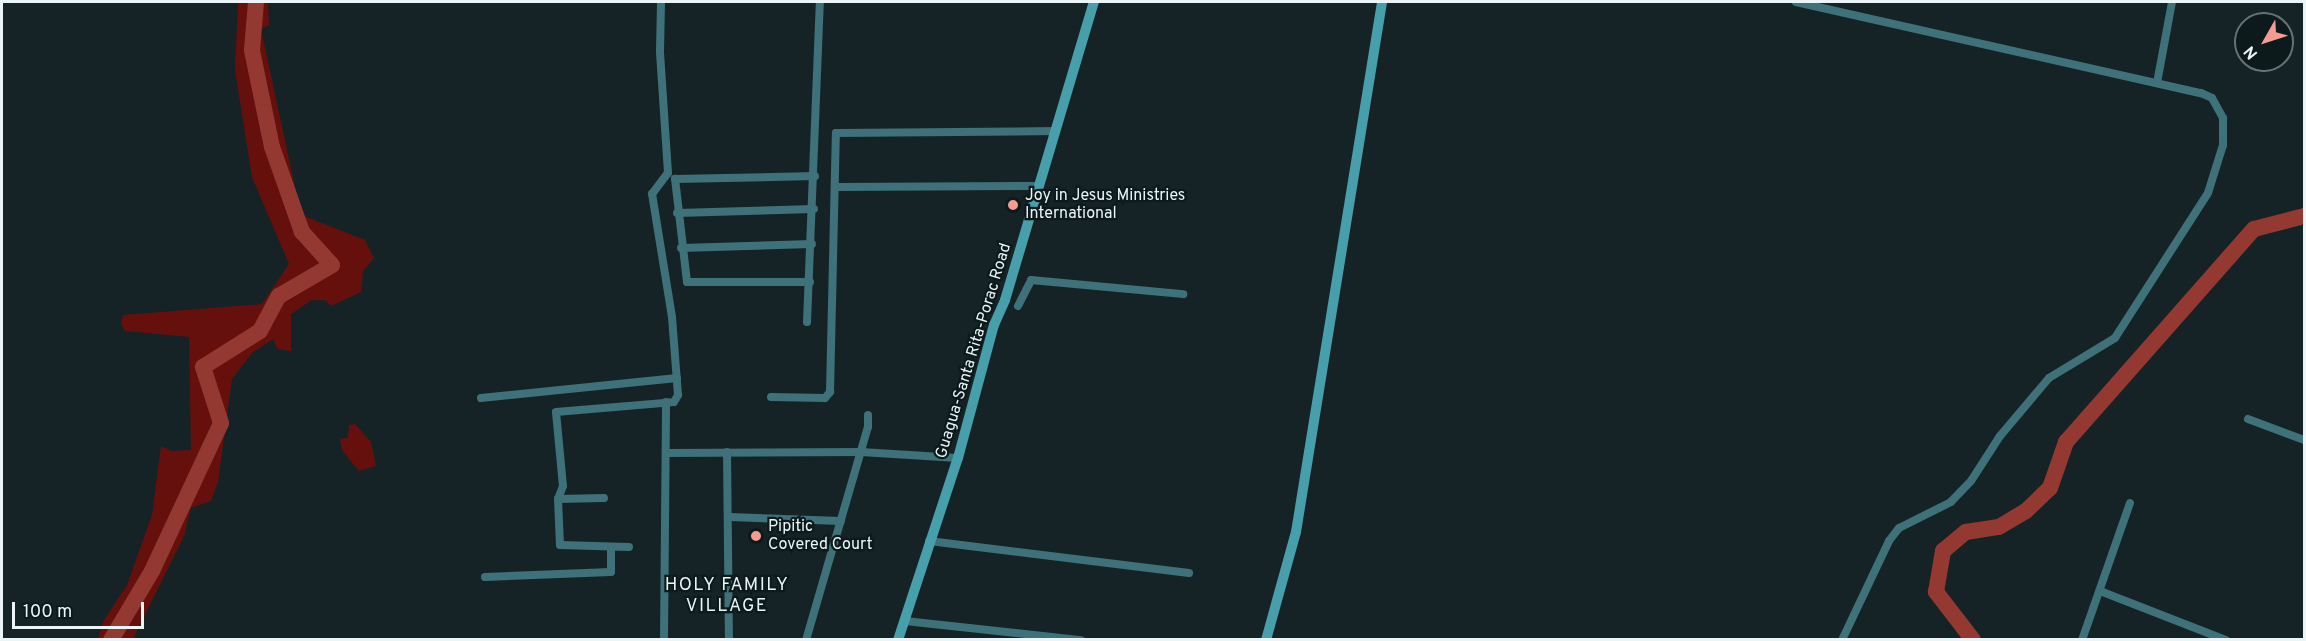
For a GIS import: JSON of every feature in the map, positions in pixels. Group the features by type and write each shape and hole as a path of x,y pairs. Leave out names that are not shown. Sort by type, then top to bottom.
{"main road":[{"name":"Guagua-Santa Rita-Porac Road","path":"898,639 928,541 958,458 994,325 1039,186 1094,2"},
{"path":"1266,639 1296,532 1382,2"}],"street":[{"path":"629,547 560,545 558,499 563,486 556,412 676,400 677,378 652,194 668,173 660,51 661,2"},
{"path":"807,322 814,210 820,2"},
{"path":"1796,2 2201,93 2219,107 2223,145 2208,193 2115,338 2049,378 2000,436 1971,482 1951,502 1899,528 1886,546 1842,639"},
{"path":"2157,83 2172,2"},
{"path":"771,398 829,396 836,133 1056,131"},
{"path":"810,282 690,284 686,279 681,248 677,213 677,176 815,176"},
{"path":"835,187 1039,186"},
{"path":"677,213 814,210"},
{"path":"681,248 812,244"},
{"path":"1018,306 1031,280 1183,294"},
{"path":"481,398 677,378"},
{"path":"664,639 666,402"},
{"path":"806,639 861,452 868,416"},
{"path":"2248,420 2304,440"},
{"path":"727,452 730,517 729,639"},
{"path":"666,453 861,452 958,458"},
{"path":"558,499 604,498"},
{"path":"2082,639 2130,503"},
{"path":"730,517 841,521"},
{"path":"928,541 1189,573"},
{"path":"485,577 611,572 611,547"},
{"path":"2100,591 2226,639"},
{"path":"905,621 1081,639"}],"shaded area":[{"path":"238,2 268,2 269,25 261,29 301,215 365,240 374,258 363,271 361,292 331,306 325,300 312,300 291,314 291,351 278,349 273,339 252,353 232,379 218,482 211,501 191,508 184,536 133,639 98,639 103,622 127,585 152,515 161,446 172,451 191,450 189,337 125,331 121,323 123,315 262,304 289,264 252,177 235,70"},
{"path":"355,424 371,442 376,466 359,471 342,450 340,439 348,438 349,425"}],"waterway":[{"path":"111,640 152,571 221,423 203,367 260,331 279,296 332,265 302,232 272,147 252,50 256,2"},
{"path":"1973,640 1936,592 1943,551 1966,532 1999,527 2026,511 2050,488 2066,442 2254,229 2304,216"}],"place":[{"name":"Joy in Jesus Ministries International","path":"1013,205"},
{"name":"Pipitic Covered Court","path":"756,536"}],"district":[{"name":"HOLY FAMILY VILLAGE","path":"727,597"}]}
